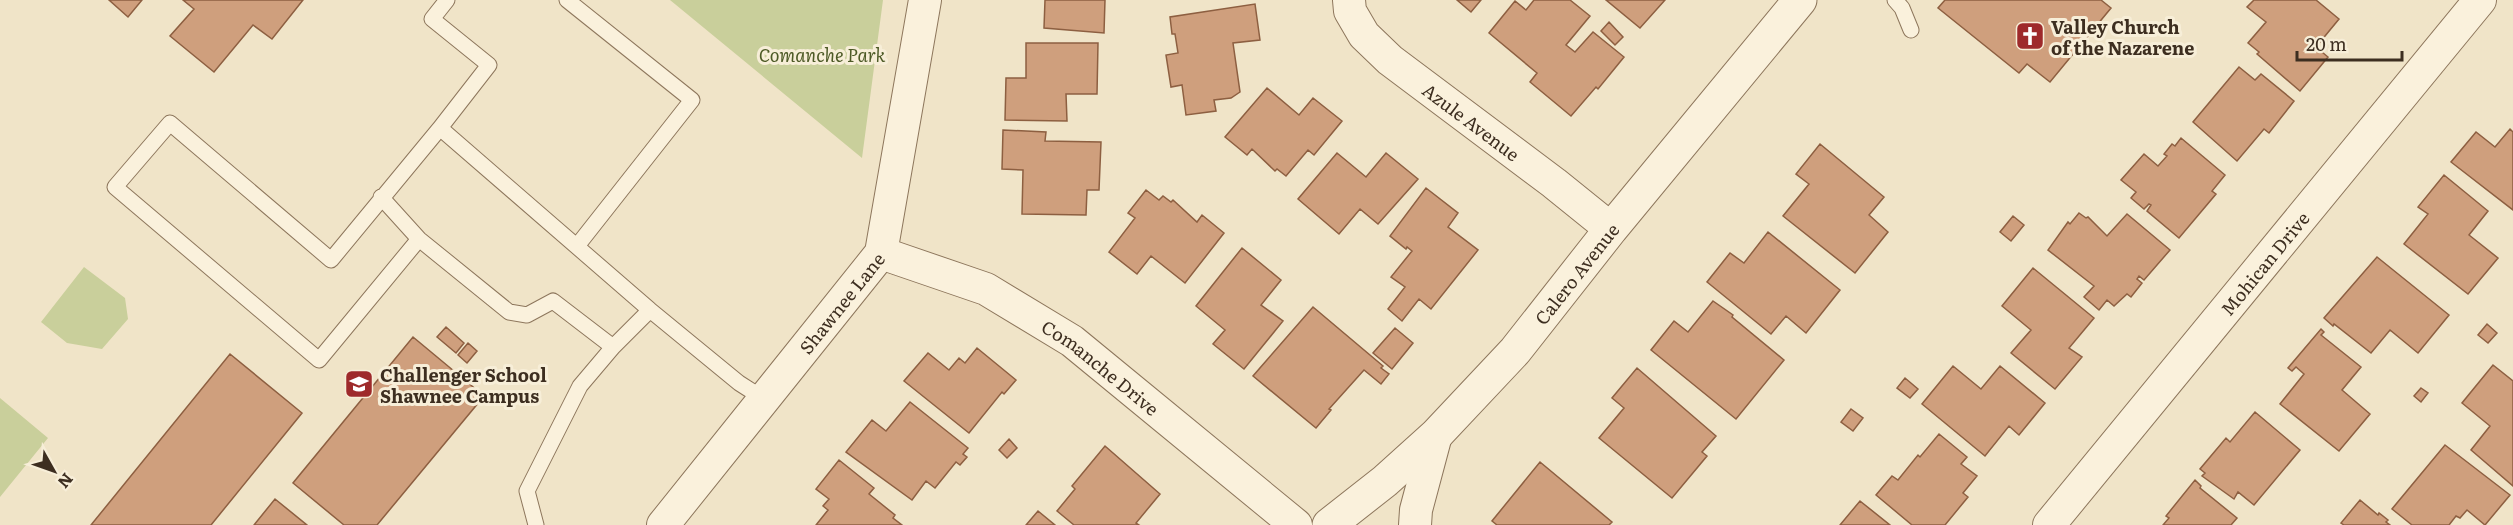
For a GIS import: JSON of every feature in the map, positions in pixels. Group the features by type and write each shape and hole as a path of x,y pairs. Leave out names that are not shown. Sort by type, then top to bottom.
{"street":[{"name":"Shawnee Lane","path":"663,525 880,253 925,0"},
{"name":"Azule Avenue","path":"1349,0 1350,10 1364,35 1390,60 1554,183 1611,229"},
{"name":"Calero Avenue","path":"1329,525 1385,481 1436,435 1515,351 1611,229 1800,0"},
{"name":"Mohican Drive","path":"2049,525 2480,0"},
{"name":"Comanche Drive","path":"880,253 986,289 1072,341 1296,525"},
{"path":"1414,525 1436,435"}],"lane":[{"path":"418,238 319,360 115,187 170,123 331,260 489,65 432,19 447,0"},
{"path":"567,0 692,100 577,246"},
{"path":"1895,0 1902,8 1911,30"},
{"path":"440,128 650,310 739,383 764,399"},
{"path":"381,197 418,238 509,312 527,315 553,301 613,347"},
{"path":"536,525 527,491 580,386 613,347 650,310"}],"green space":[{"name":"Comanche Park","path":"670,0 883,0 862,158"},
{"path":"84,267 125,298 128,319 102,349 67,343 41,322"},
{"path":"0,398 48,438 0,497"}],"building":[{"path":"109,0 142,0 128,17"},
{"path":"183,0 303,0 272,39 253,25 214,72 170,36 194,9"},
{"path":"1045,0 1105,0 1104,33 1044,28"},
{"path":"1457,0 1481,0 1471,12"},
{"path":"1534,0 1570,0 1590,16 1566,45 1575,52 1593,32 1624,57 1598,89 1596,87 1571,116 1530,82 1537,73 1489,33 1515,1 1526,10"},
{"path":"1606,0 1665,0 1640,28"},
{"name":"Valley Church of the Nazarene","path":"1945,0 2101,0 2111,8 2050,82 2027,64 2019,73 1938,8"},
{"path":"2254,0 2316,0 2339,19 2316,47 2328,57 2300,91 2257,54 2259,52 2248,43 2266,22 2247,7"},
{"path":"1255,4 1260,40 1233,43 1240,92 1231,98 1214,100 1216,111 1186,115 1182,85 1171,87 1166,55 1178,53 1170,17"},
{"path":"1609,22 1623,37 1615,45 1601,31"},
{"path":"1026,43 1098,43 1097,94 1066,94 1067,121 1005,120 1006,78 1026,78"},
{"path":"2239,67 2255,80 2261,74 2294,101 2269,133 2264,129 2237,161 2193,122"},
{"path":"1267,88 1299,115 1313,98 1342,121 1314,155 1308,150 1286,176 1277,169 1275,171 1252,149 1247,155 1225,137"},
{"path":"2510,129 2513,132 2513,210 2451,162 2476,132 2495,147"},
{"path":"1003,130 1046,132 1045,141 1101,142 1099,190 1087,190 1086,215 1022,214 1023,170 1002,169"},
{"path":"2181,138 2225,175 2212,191 2216,194 2179,238 2147,211 2151,205 2149,204 2144,209 2131,198 2136,192 2121,180 2144,154 2158,166 2167,156 2164,154 2172,144 2175,146"},
{"path":"1820,144 1884,197 1869,215 1888,232 1855,273 1783,216 1809,184 1796,174"},
{"path":"1337,153 1366,177 1386,153 1418,179 1378,224 1360,209 1339,234 1298,199"},
{"path":"2444,175 2488,211 2469,235 2498,258 2468,294 2404,244 2428,214 2418,207"},
{"path":"1426,188 1458,213 1448,227 1478,250 1431,309 1419,299 1402,321 1388,309 1405,287 1391,277 1412,251 1390,236"},
{"path":"1146,190 1159,200 1163,196 1171,202 1173,200 1197,222 1202,215 1224,233 1185,283 1151,256 1137,274 1109,252 1135,218 1128,213"},
{"path":"2079,213 2088,217 2107,236 2127,214 2170,250 2144,280 2139,276 2137,279 2142,283 2131,297 2127,294 2114,306 2107,300 2099,310 2084,297 2094,286 2048,250 2068,222 2070,224"},
{"path":"2013,216 2024,225 2011,241 2000,232"},
{"path":"1768,232 1840,290 1806,333 1786,316 1771,334 1707,282 1730,253 1744,263"},
{"path":"1242,248 1281,280 1261,305 1283,321 1244,369 1213,344 1225,330 1196,306"},
{"path":"2377,257 2449,315 2418,353 2390,330 2371,353 2324,318"},
{"path":"2033,268 2094,318 2069,348 2082,357 2055,389 2011,353 2031,330 2002,306"},
{"path":"1713,301 1733,315 1732,317 1784,360 1736,419 1651,350 1674,321 1688,332"},
{"path":"1313,307 1383,366 1381,368 1389,374 1381,384 1364,370 1329,409 1331,410 1316,428 1253,376"},
{"path":"2487,324 2497,333 2488,343 2478,335"},
{"path":"446,327 464,343 456,353 437,337"},
{"path":"1395,328 1413,343 1392,369 1373,353"},
{"path":"2321,329 2324,332 2321,335 2361,367 2342,390 2370,414 2339,451 2280,404 2304,374 2296,367 2292,371 2288,368"},
{"path":"413,337 484,396 377,525 344,525 293,483"},
{"path":"468,343 477,351 467,363 458,355"},
{"path":"977,348 1016,380 1004,394 1002,392 969,433 904,381 928,353 949,370 959,358 965,363"},
{"path":"230,354 302,413 211,525 91,525"},
{"path":"2493,365 2513,381 2513,486 2471,450 2490,426 2462,403"},
{"path":"1953,366 1981,389 2000,366 2045,403 2019,435 2009,426 1985,456 1922,404"},
{"path":"1637,368 1716,436 1702,452 1707,456 1672,498 1599,438 1624,408 1612,398"},
{"path":"1905,378 1918,389 1910,398 1897,388"},
{"path":"2421,388 2428,393 2421,402 2414,396"},
{"path":"910,402 968,448 963,454 967,457 960,465 956,462 935,488 926,481 912,500 846,452 872,420 886,431"},
{"path":"1851,409 1863,418 1853,431 1841,422"},
{"path":"2255,412 2300,450 2254,505 2238,492 2234,499 2202,476 2205,473 2200,469 2226,438 2230,442"},
{"path":"1939,434 1967,457 1961,464 1977,476 1963,493 1968,497 1945,525 1912,525 1876,495 1892,476 1898,480"},
{"path":"1009,439 1017,448 1007,458 999,450"},
{"path":"2445,445 2510,495 2485,525 2467,510 2460,518 2456,516 2449,525 2412,525 2392,509"},
{"path":"1105,446 1160,494 1136,523 1139,525 1074,525 1057,511 1075,489 1072,486"},
{"path":"839,460 874,488 869,494 895,515 893,518 902,525 816,525 828,510 823,506 829,499 816,489"},
{"path":"1540,462 1612,522 1609,525 1497,525 1492,521"},
{"path":"2195,480 2201,486 2200,488 2237,518 2231,525 2163,525 2169,518 2166,516"},
{"path":"275,499 307,525 254,525"},
{"path":"2360,500 2388,520 2386,522 2390,525 2344,525 2341,523"},
{"path":"1860,501 1890,525 1840,525"},
{"path":"1038,511 1055,525 1026,525"}],"place":[{"name":"Valley Church of the Nazarene","path":"2030,36"},
{"name":"Challenger School Shawnee Campus","path":"359,384"}]}
